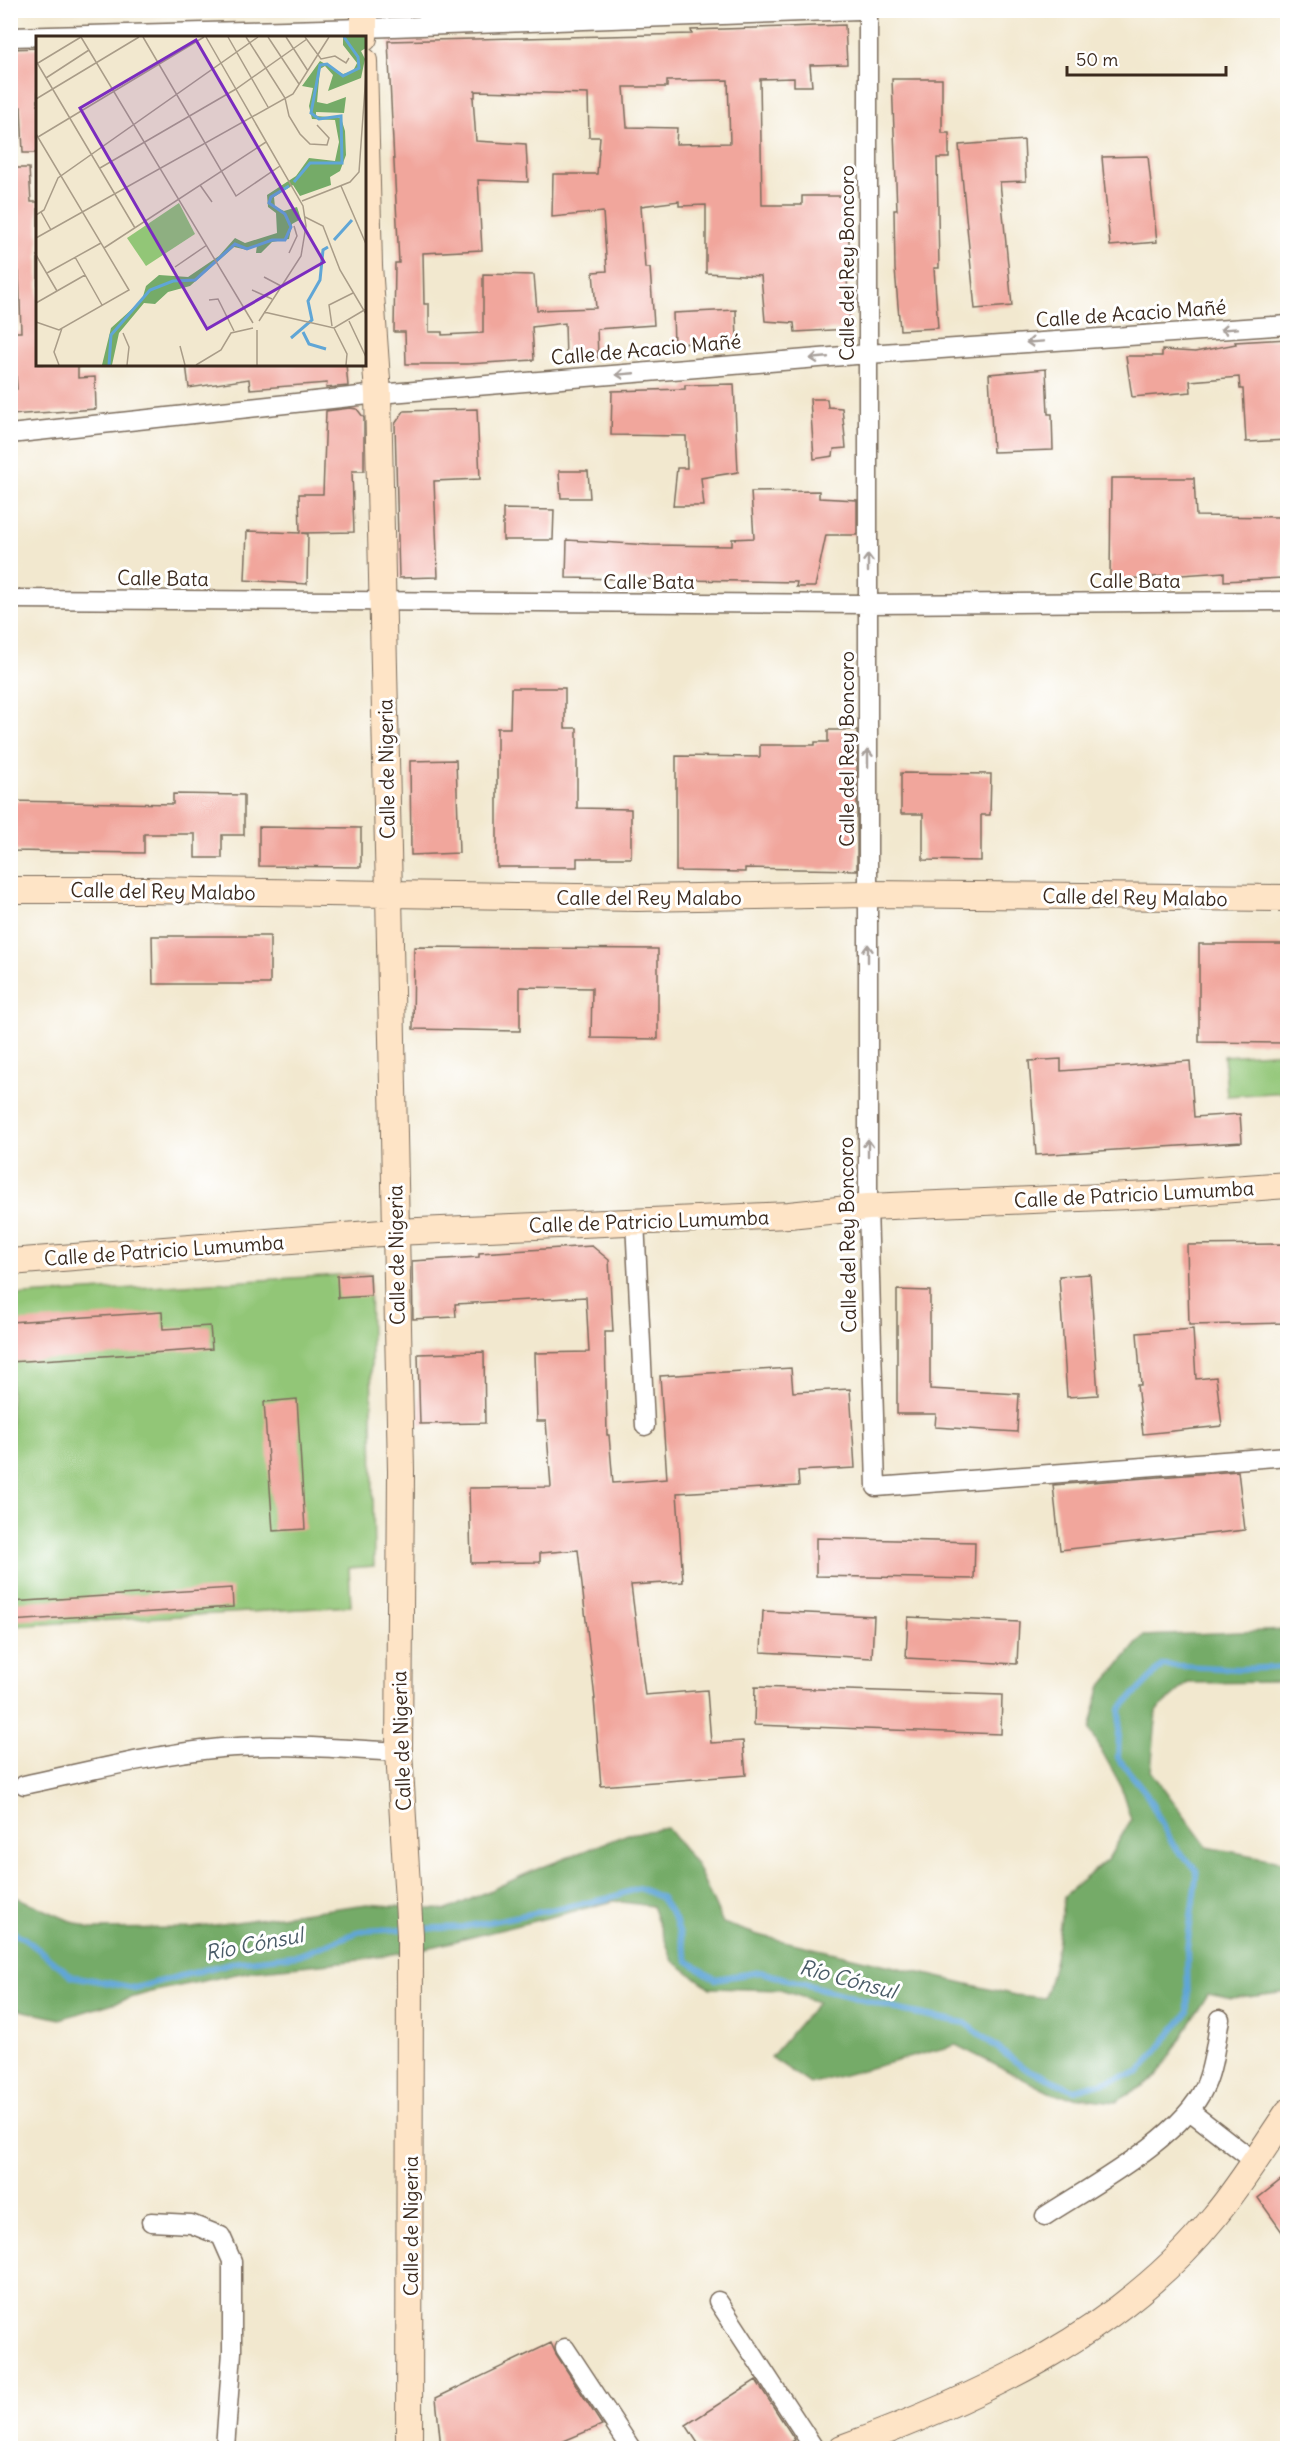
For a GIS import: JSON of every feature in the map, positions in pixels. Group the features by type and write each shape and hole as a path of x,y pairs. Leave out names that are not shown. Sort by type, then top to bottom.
{"street":[{"path":"40,36 858,10"},
{"name":"Calle del Rey Boncoro","path":"868,10 868,1207 876,1487 1287,1456"},
{"path":"10,37 36,36"},
{"name":"Calle de Nigeria","path":"366,143 369,266 378,394 401,1471 399,1752 410,1935 410,2448"},
{"name":"Calle de Acacio Mañé","path":"10,434 378,394 868,354 1287,325"},
{"name":"Calle Bata","path":"10,599 383,603 868,604 1287,601"},
{"name":"Calle del Rey Malabo","path":"10,890 158,890 637,898 868,894 1287,898"},
{"name":"Calle de Patricio Lumumba","path":"10,1262 395,1232 789,1215 868,1207 1151,1195 1287,1185"},
{"path":"635,1221 645,1426"},
{"path":"24,1785 169,1755 221,1748 276,1745 399,1752"},
{"path":"1045,2216 1134,2159 1191,2112 1206,2085 1220,2019"},
{"path":"1191,2112 1254,2161"},
{"path":"842,2448 888,2432 982,2389 1061,2348 1132,2299 1183,2252 1215,2217 1287,2112"},
{"path":"151,2222 191,2224 221,2236 232,2261 232,2352 225,2448"},
{"path":"718,2301 814,2448"},
{"path":"565,2348 631,2448"}],"green space":[{"path":"1287,1052 1287,1092 1227,1096 1224,1056"},
{"path":"370,1273 374,1566 349,1568 351,1606 11,1626 11,1296"},
{"path":"1287,1630 1287,1682 1188,1683 1157,1710 1151,1771 1207,1847 1287,1862 1287,1992 1232,1999 1208,1994 1157,2077 1116,2102 1055,2095 956,2045 810,2084 771,2057 818,2002 780,1990 710,1988 673,1961 652,1906 614,1901 436,1946 361,1960 251,1971 151,1992 60,2019 11,2008 11,1895 89,1929 192,1928 367,1904 447,1910 535,1870 628,1834 667,1828 696,1864 723,1923 758,1935 1015,1995 1045,1998 1055,1959 1064,1896 1108,1859 1131,1820 1120,1784 1090,1730 1100,1688 1143,1636"}],"building":[{"path":"845,25 847,64 810,65 812,86 794,86 794,78 760,79 762,205 802,205 802,196 849,196 849,260 846,260 850,329 795,332 794,323 765,321 761,276 706,273 706,205 679,206 679,201 641,206 645,268 650,268 654,325 597,329 598,358 566,359 565,323 532,327 534,360 468,364 406,364 405,332 394,332 395,263 399,263 388,41 692,34 691,30","holes":["728,80 730,143 676,144 677,128 627,127 624,87 667,87 667,81","475,91 588,94 589,137 600,137 597,174 553,174 552,217 603,212 607,271 593,272 596,308 537,310 534,275 483,274 483,333 442,335 442,332 429,332 429,304 424,304 423,253 482,250 478,180 528,182 526,144 476,141 473,97 475,97"]},
{"path":"36,48 36,153 23,153 21,107 11,107 10,49"},
{"path":"892,79 942,79 942,133 949,133 949,158 937,158 939,268 934,268 938,328 900,330 895,269 894,210 897,210"},
{"path":"1024,140 1026,181 1000,182 1012,306 975,309 959,145"},
{"path":"1148,156 1157,242 1110,246 1102,157"},
{"path":"10,168 29,168 31,202 36,202 36,366 78,366 78,378 95,377 96,409 10,415 10,389 17,389 13,332 21,332 19,272 10,272"},
{"path":"736,310 737,341 674,344 673,313"},
{"path":"1287,339 1287,440 1246,442 1243,389 1240,389 1239,377 1190,381 1191,392 1132,397 1126,356 1162,356 1162,350 1195,352 1236,344 1235,342"},
{"path":"186,366 346,366 348,386 326,388 327,383 250,389 249,379 189,388"},
{"path":"1046,369 1048,414 1052,414 1053,450 993,452 989,374"},
{"path":"734,384 738,472 701,478 704,506 673,506 677,468 687,468 686,436 611,435 612,391 685,389 685,385"},
{"path":"810,399 827,399 828,407 842,408 846,448 834,449 833,456 814,459"},
{"path":"357,409 364,418 364,471 352,471 354,532 302,533 308,534 307,584 245,580 247,531 300,533 299,494 323,494 326,411"},
{"path":"477,409 480,479 434,481 438,577 399,578 395,424 404,411"},
{"path":"559,471 588,471 590,498 561,498"},
{"path":"1111,478 1194,478 1196,516 1279,517 1282,578 1224,581 1224,572 1110,580"},
{"path":"819,491 819,498 857,500 857,535 826,535 815,587 796,587 797,582 566,578 567,540 650,545 732,546 732,539 754,538 751,492"},
{"path":"503,509 554,510 553,540 503,540"},
{"path":"511,688 565,688 565,728 577,728 577,808 631,809 631,858 577,858 577,867 497,867 497,728 510,728"},
{"path":"828,730 857,730 857,870 745,868 745,872 676,871 676,756 760,757 760,745 815,745 815,742 828,742"},
{"path":"456,760 459,853 411,855 410,761"},
{"path":"901,773 991,774 990,815 981,815 981,861 923,860 923,814 901,814"},
{"path":"173,794 244,795 244,835 222,835 222,858 195,858 195,834 144,834 144,853 10,851 10,801 173,804"},
{"path":"259,827 361,828 361,867 259,866"},
{"path":"152,936 270,936 270,984 153,984"},
{"path":"1199,944 1287,944 1287,1043 1199,1042"},
{"path":"414,947 658,949 658,1039 591,1038 592,988 520,987 520,1031 413,1029"},
{"path":"1061,1059 1061,1071 1190,1061 1194,1117 1240,1114 1242,1142 1036,1155 1029,1061"},
{"path":"1287,1244 1287,1323 1189,1325 1187,1245"},
{"path":"592,1246 609,1260 613,1332 605,1332 607,1435 609,1435 613,1483 667,1479 660,1376 791,1368 793,1392 850,1389 855,1468 798,1471 799,1486 677,1493 683,1582 631,1585 645,1695 707,1690 711,1743 743,1741 746,1775 601,1786 595,1699 578,1550 540,1553 540,1562 471,1563 469,1488 551,1487 546,1421 537,1421 535,1353 589,1352 586,1297 455,1304 456,1317 413,1319 412,1261 479,1257 479,1253"},
{"path":"370,1274 371,1296 338,1298 337,1276"},
{"path":"1090,1274 1098,1395 1067,1397 1059,1276"},
{"path":"897,1290 930,1291 930,1389 1019,1394 1017,1432 935,1427 936,1414 897,1414"},
{"path":"162,1312 163,1329 210,1326 212,1349 10,1362 10,1322"},
{"path":"1193,1329 1196,1379 1216,1377 1222,1426 1143,1434 1137,1385 1141,1385 1137,1333"},
{"path":"484,1352 485,1423 420,1424 418,1354"},
{"path":"297,1399 305,1529 273,1531 264,1402"},
{"path":"1238,1471 1245,1530 1060,1550 1053,1485"},
{"path":"816,1538 975,1542 974,1579 816,1576"},
{"path":"232,1588 233,1607 10,1621 10,1602"},
{"path":"763,1611 874,1616 872,1658 761,1652"},
{"path":"908,1617 1019,1622 1017,1664 906,1658"},
{"path":"755,1687 1002,1695 1001,1734 754,1725"},
{"path":"1287,2175 1287,2239 1258,2198"},
{"path":"551,2343 602,2425 547,2448 441,2448 436,2398"},
{"path":"756,2380 795,2440 781,2448 701,2448 686,2425"}],"waterway":[{"name":"Río Cónsul","path":"415,1929 463,1927 606,1899 639,1888 660,1897 675,1919 688,1961 715,1979 760,1972 904,2011 965,2023 1024,2068 1075,2090 1140,2072 1188,2012 1187,1949 1197,1870 1173,1845 1146,1793 1118,1758 1120,1709 1163,1665 1239,1669 1288,1667"},
{"name":"Río Cónsul","path":"10,1931 24,1938 72,1976 135,1988 230,1963 299,1955 361,1931 405,1929"}]}
